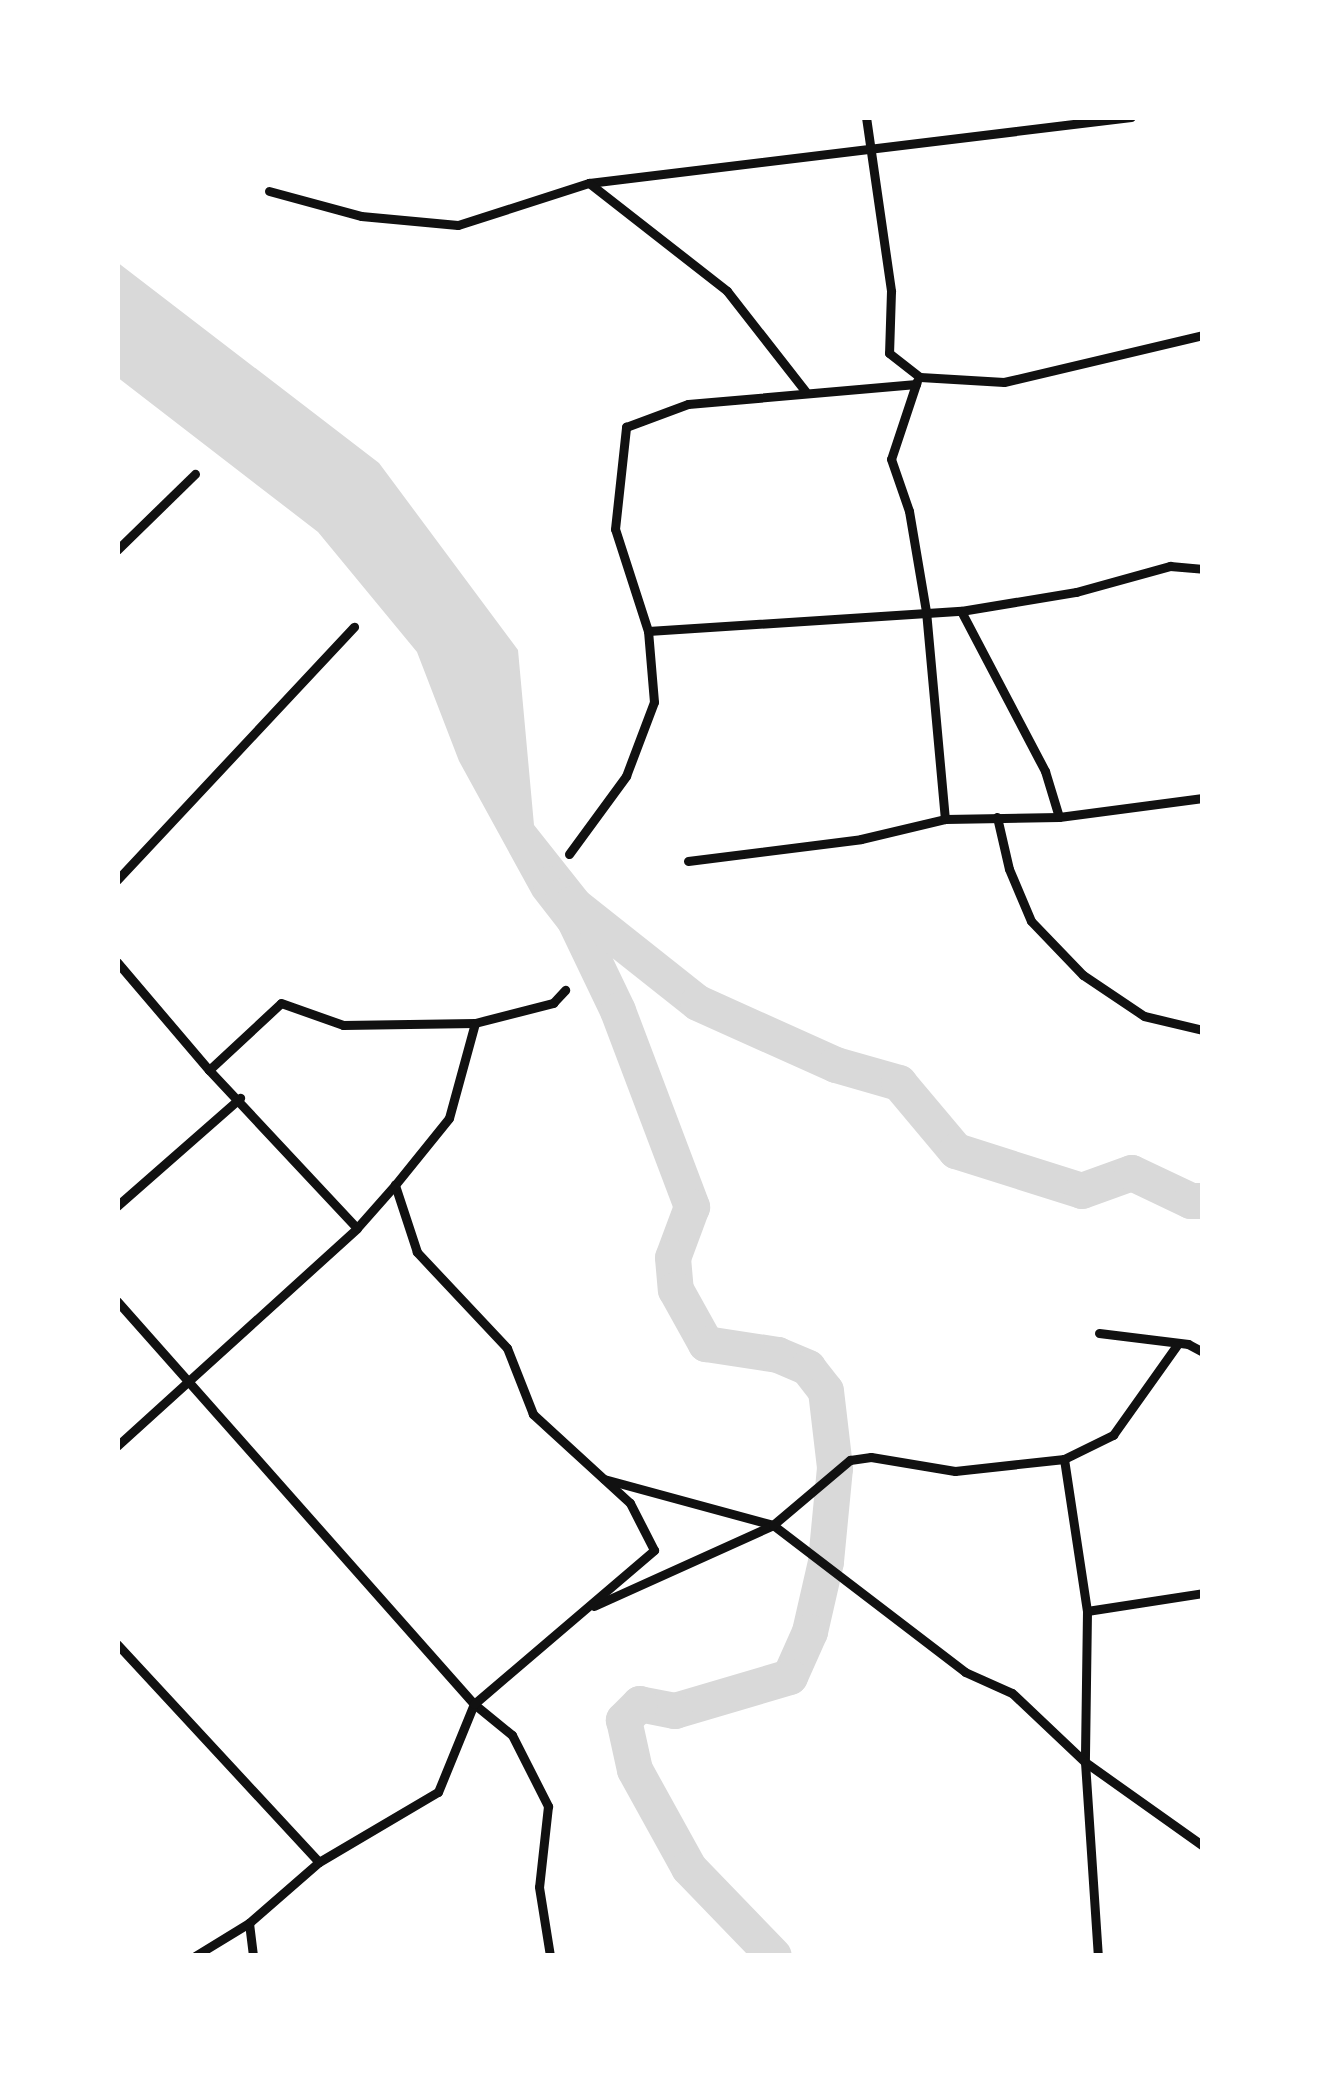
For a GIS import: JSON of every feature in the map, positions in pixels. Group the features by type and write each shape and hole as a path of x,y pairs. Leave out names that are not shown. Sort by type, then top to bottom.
{"street":[{"path":"866,117 891,291 889,352 918,381"},
{"path":"269,191 362,216 458,225 589,183 870,153 1131,117"},
{"path":"589,183 727,291 805,391"},
{"path":"568,854 626,776 654,702 648,631 615,529 626,428 688,404 918,381 1004,382 1203,335"},
{"path":"918,381 891,459 908,511 926,611 945,819"},
{"path":"117,550 194,474"},
{"path":"648,631 961,611 1076,592 1170,566 1203,568"},
{"path":"961,611 1036,753 1059,817"},
{"path":"117,880 353,627"},
{"path":"688,861 862,838 945,819 1059,817 1203,798"},
{"path":"997,817 1009,869 1031,921 1070,961 1144,1016 1203,1030"},
{"path":"117,962 209,1070 357,1228"},
{"path":"209,1070 281,1003 343,1025 475,1023 553,1003 565,990"},
{"path":"117,1446 357,1228 395,1185 448,1118 475,1023"},
{"path":"117,1206 240,1098"},
{"path":"195,1956 249,1923 320,1862 438,1792 474,1704 654,1550 630,1502 532,1414 508,1348 417,1252 395,1185"},
{"path":"117,1300 474,1704 512,1735 548,1806 539,1887 550,1956"},
{"path":"1100,1333 1203,1352"},
{"path":"579,1615 655,1574 773,1525 850,1460 871,1457 955,1471 1064,1459 1113,1435 1177,1345"},
{"path":"1064,1459 1087,1611 1085,1762 1098,1956"},
{"path":"599,1477 773,1525 965,1672 1012,1693 1085,1762 1203,1846"},
{"path":"1087,1611 1203,1593"},
{"path":"117,1644 320,1862"},
{"path":"249,1923 253,1956"}],"shaded area":[{"path":"117,262 379,463 518,650 534,825 599,907 561,932 533,896 459,761 417,652 318,532 117,377"}],"waterway":[{"path":"551,884 563,896 618,1011 692,1207 673,1258 676,1290 706,1344 778,1355 808,1368 826,1391 835,1468 826,1562 810,1632 790,1677 675,1711 640,1704 624,1720 635,1770 689,1868 774,1956"},
{"path":"573,904 698,1003 836,1065 899,1083 956,1151 1082,1191 1132,1173 1191,1201 1203,1201"}]}
